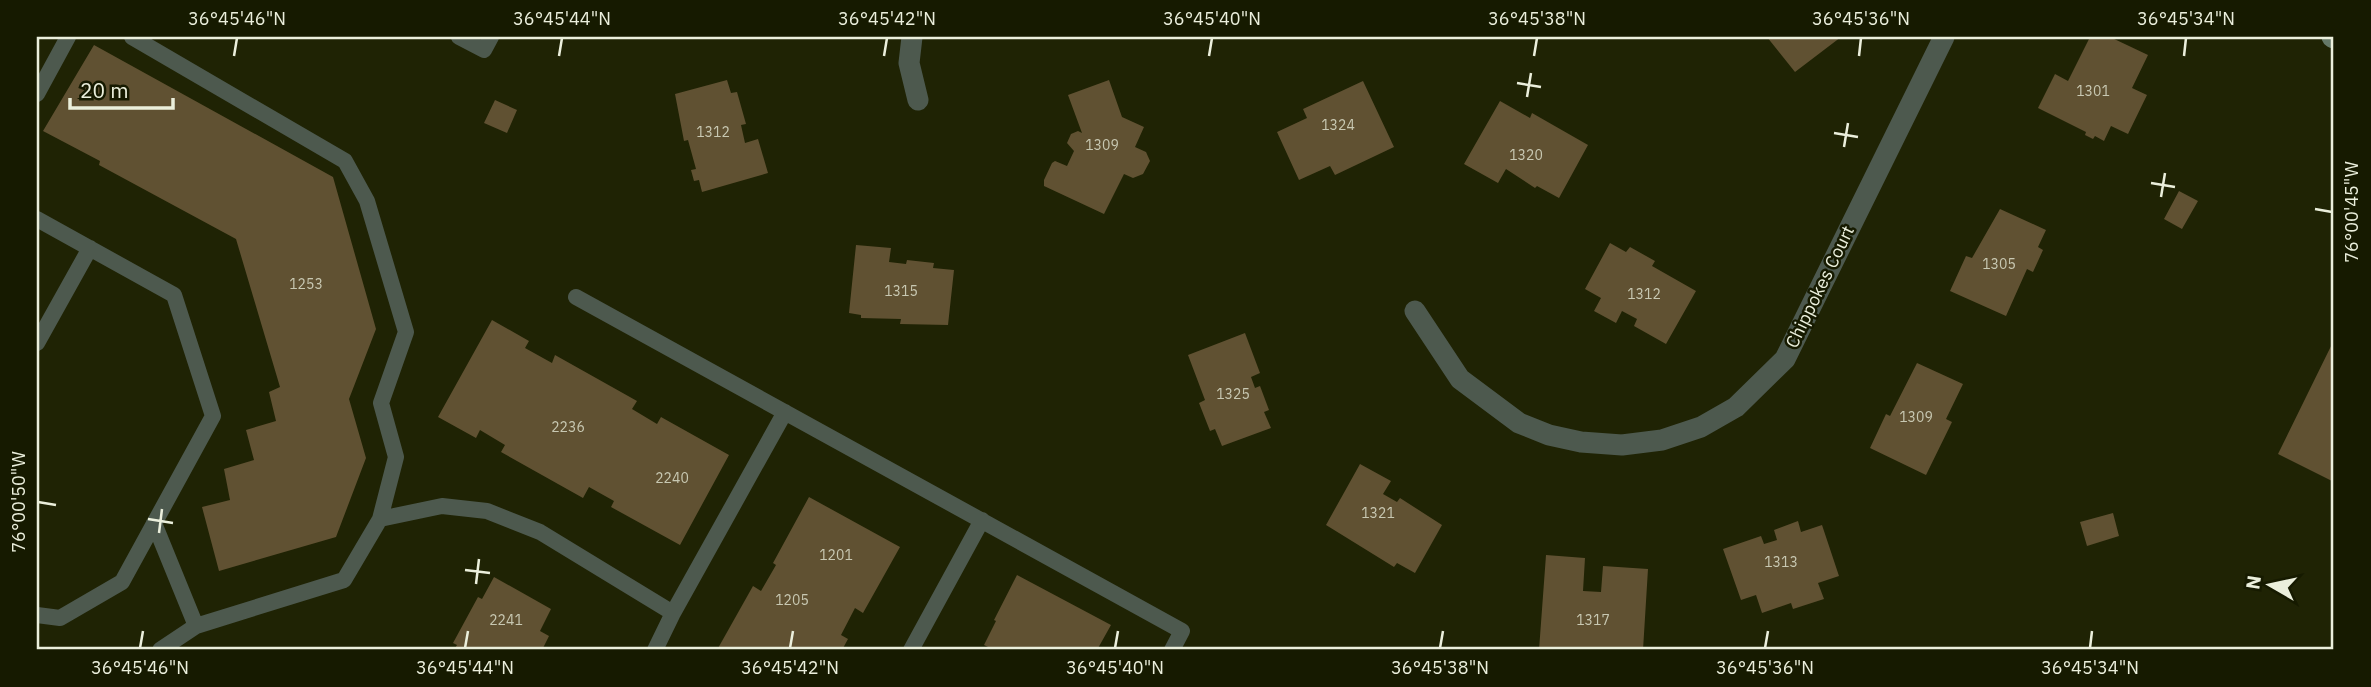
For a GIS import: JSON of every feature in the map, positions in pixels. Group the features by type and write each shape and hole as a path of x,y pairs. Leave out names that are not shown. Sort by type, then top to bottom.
{"street":[{"path":"912,37 909,63 918,100"},
{"name":"Chippokes Court","path":"1415,311 1460,379 1519,423 1549,435 1581,442 1622,445 1662,440 1700,427 1736,407 1785,359 1944,37"}],"lane":[{"path":"37,94 68,37"},
{"path":"132,37 345,161 367,201 405,332 381,403 396,457 380,519 344,580 196,626 160,650"},
{"path":"459,37 484,50 491,37"},
{"path":"37,219 174,295 213,416 122,582 60,618 37,615"},
{"path":"37,343 90,248"},
{"path":"576,297 1182,631 1172,650"},
{"path":"655,650 785,412"},
{"path":"380,519 442,506 487,511 540,532 673,613"},
{"path":"911,650 982,520"},
{"path":"154,523 196,626"}],"building":[{"path":"1767,37 1841,37 1795,72"},
{"path":"2090,37 2110,37 2148,55 2132,88 2147,95 2128,134 2111,126 2104,141 2085,135 2086,132 2038,108 2055,74 2068,81"},
{"path":"94,45 333,177 376,329 349,399 366,458 336,537 219,571 202,507 230,500 224,469 254,460 246,430 276,421 269,392 280,387 236,239 99,165 100,161 43,131"},
{"path":"727,80 731,93 737,92 746,124 741,125 745,143 758,139 768,173 702,192 699,180 694,181 691,170 696,169 688,140 684,141 675,94"},
{"path":"1109,80 1122,117 1144,127 1135,147 1146,152 1150,161 1143,174 1133,178 1124,174 1104,214 1044,186 1044,180 1055,161 1067,166 1074,151 1067,143 1071,134 1078,131 1082,133 1068,95"},
{"path":"1363,81 1394,147 1335,175 1330,166 1299,180 1277,132 1307,118 1303,109"},
{"path":"495,100 517,110 507,133 484,123"},
{"path":"1500,101 1530,118 1532,113 1588,145 1559,198 1537,186 1535,188 1506,169 1498,183 1464,164"},
{"path":"2179,191 2198,201 2182,229 2164,219"},
{"path":"2000,209 2046,230 2038,247 2043,250 2033,272 2027,269 2006,316 1950,291 1966,256 1972,258"},
{"path":"1610,243 1626,252 1630,247 1655,261 1652,266 1696,291 1666,344 1634,326 1637,319 1622,311 1616,323 1594,311 1601,298 1585,289"},
{"path":"856,245 891,248 889,262 906,264 907,260 934,263 933,268 954,270 948,325 900,324 901,319 861,318 861,315 849,313"},
{"path":"492,320 529,341 525,348 552,363 555,355 637,401 632,409 657,424 661,417 729,455 680,545 611,507 614,501 589,487 583,498 501,452 505,445 480,430 476,438 438,417"},
{"path":"1245,333 1260,373 1251,377 1255,388 1260,386 1269,410 1264,412 1271,428 1222,446 1215,429 1210,431 1199,403 1205,400 1188,355"},
{"path":"2334,340 2334,482 2278,454"},
{"path":"1917,363 1963,384 1946,419 1952,422 1926,475 1870,448 1886,414 1890,416"},
{"path":"1360,464 1391,481 1383,494 1397,502 1400,498 1442,525 1415,573 1397,563 1394,567 1326,525"},
{"path":"809,497 900,547 863,613 855,608 841,635 848,639 842,650 717,650 753,586 761,591"},
{"path":"2113,513 2119,536 2087,546 2080,522"},
{"path":"1798,521 1801,532 1822,525 1839,576 1818,583 1824,599 1793,609 1791,603 1762,613 1756,595 1741,600 1723,549 1761,536 1764,544 1777,540 1774,530"},
{"path":"1546,555 1585,558 1583,591 1601,592 1603,566 1648,569 1643,650 1539,650"},
{"path":"1017,575 1111,625 1097,650 986,650 988,647 984,645 996,621 994,620"},
{"path":"494,577 551,609 540,631 549,636 542,650 454,650 457,645 453,643 478,597 482,599"}]}
